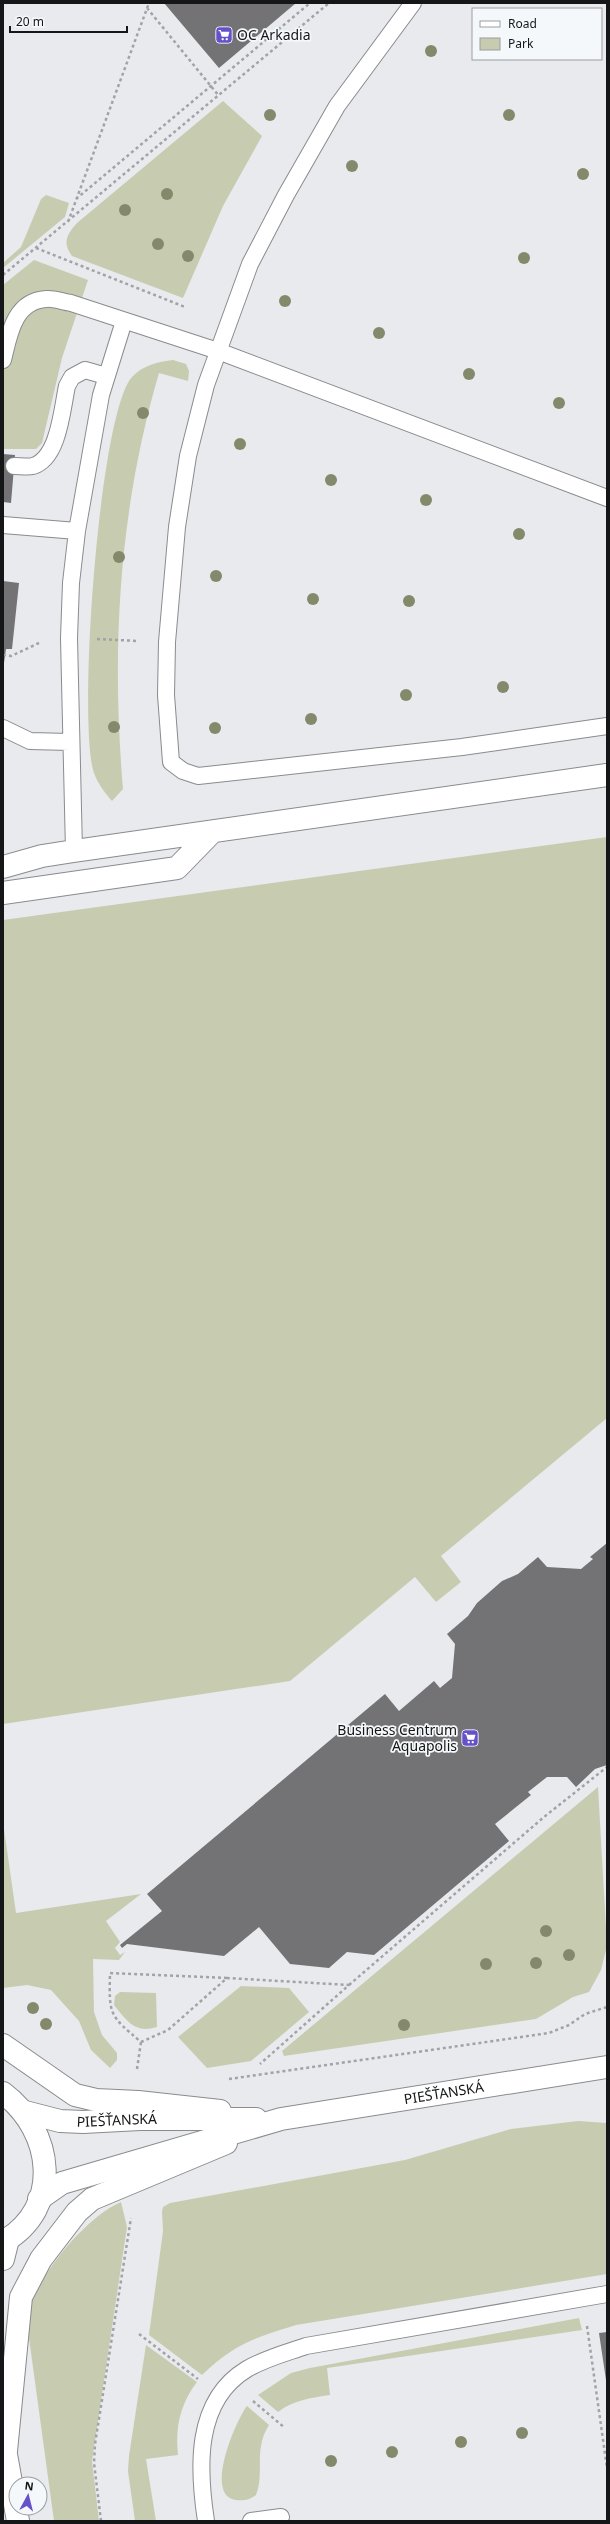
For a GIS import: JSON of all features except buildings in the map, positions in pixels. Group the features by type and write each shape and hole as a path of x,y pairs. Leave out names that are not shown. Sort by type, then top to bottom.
{"street":[{"path":"3,867 42,856 74,851 607,775"},
{"path":"3,893 177,868 212,832"},
{"path":"3,856 42,856"},
{"path":"3,2045 75,2095 96,2100 138,2102 281,2119"},
{"name":"PIEŠŤANSKÁ","path":"39,2198 62,2183 281,2119 607,2067"},
{"path":"3,2093 25,2112 33,2124 43,2151 45,2167 39,2198 21,2228 5,2247"},
{"name":"PIEŠŤANSKÁ","path":"25,2112 60,2121 83,2122 140,2119 281,2119"},
{"path":"4,2444 22,2297 41,2259 77,2212 104,2192 147,2177 281,2119"},
{"path":"3,2380 4,2444 18,2521"}],"lane":[{"path":"413,3 381,43 333,113 286,195 250,264 206,385 188,456 177,527 167,642 166,695 171,762 183,772 198,776 462,747 607,726"},
{"path":"3,360 14,318 29,303 46,298 71,303 218,351 607,498"},
{"path":"74,851 70,742 69,638 76,531 106,376 124,321"},
{"path":"14,466 33,466 46,458 54,446 67,386 72,377 85,370 106,376"},
{"path":"3,525 76,531"},
{"path":"3,728 30,741 70,742"},
{"path":"206,2521 201,2490 202,2438 207,2420 220,2396 232,2382 246,2370 271,2357 306,2346 607,2294"},
{"path":"251,2521 281,2517"}],"path":[{"path":"67,223 149,3"},
{"path":"76,199 310,3"},
{"path":"3,275 329,3"},
{"path":"147,8 219,96"},
{"path":"36,248 228,325"},
{"path":"3,655 11,656 24,651 47,638 167,642"},
{"path":"260,2064 349,1984 544,1817 607,1767"},
{"path":"141,2042 124,2027 110,2010 110,1973 349,1984"},
{"path":"141,2042 168,2030 227,1978"},
{"path":"222,2080 549,2033 569,2025 585,2014 607,2007"},
{"path":"136,2075 141,2042"},
{"path":"100,2521 94,2463 95,2444 132,2211"},
{"path":"583,2299 607,2468"},
{"path":"139,2334 220,2396"},
{"path":"232,2382 285,2428"}],"green space":[{"path":"223,101 262,136 223,206 183,298 72,256 67,247 67,239 68,235 77,223"},
{"path":"46,195 69,203 65,217 3,268 3,263 21,247 41,199"},
{"path":"34,260 88,280 62,358 42,443 36,449 3,449 3,285"},
{"path":"173,360 186,364 189,371 188,381 159,373 145,424 127,527 119,631 118,684 119,736 123,789 112,801 102,788 94,773 89,743 88,696 90,636 94,570 101,505 110,447 120,402 132,377 146,367 156,363"},
{"path":"607,837 607,1418 441,1556 461,1582 436,1602 415,1577 290,1681 3,1724 3,920"},
{"path":"598,1787 607,1946 601,1970 589,1992 573,1997 536,2019 284,2056 282,2051"},
{"path":"3,1822 16,1913 141,1894 106,1921 120,1942 115,1948 120,1955 125,1952 119,1960 93,1959 94,2012 102,2035 117,2053 117,2060 110,2068 91,2050 79,2021 51,1990 27,1985 3,1988"},
{"path":"241,1986 289,1988 309,2012 251,2061 207,2068 178,2037"},
{"path":"120,1992 156,1993 157,2027 143,2029 132,2025 114,2005 115,1996"},
{"path":"578,2121 607,2123 607,2274 296,2325 245,2343 224,2356 202,2375 149,2335 163,2231 162,2212 163,2207 170,2203 405,2160 511,2129"},
{"path":"121,2202 127,2227 92,2461 99,2521 54,2521 26,2316 40,2284 51,2267 78,2235 92,2221"},
{"path":"579,2318 582,2330 327,2368 330,2395 296,2402 278,2412 258,2395 291,2373 310,2368"},
{"path":"146,2345 197,2382 186,2399 180,2417 177,2435 178,2455 146,2459 156,2521 135,2521 128,2471"},
{"path":"247,2406 269,2425 261,2443 260,2478 256,2495 246,2500 236,2500 227,2495 222,2486 222,2472 230,2441"}],"place":[{"name":"OC Arkadia","path":"224,35"},
{"name":"Business Centrum Aquapolis","path":"470,1738"}]}
